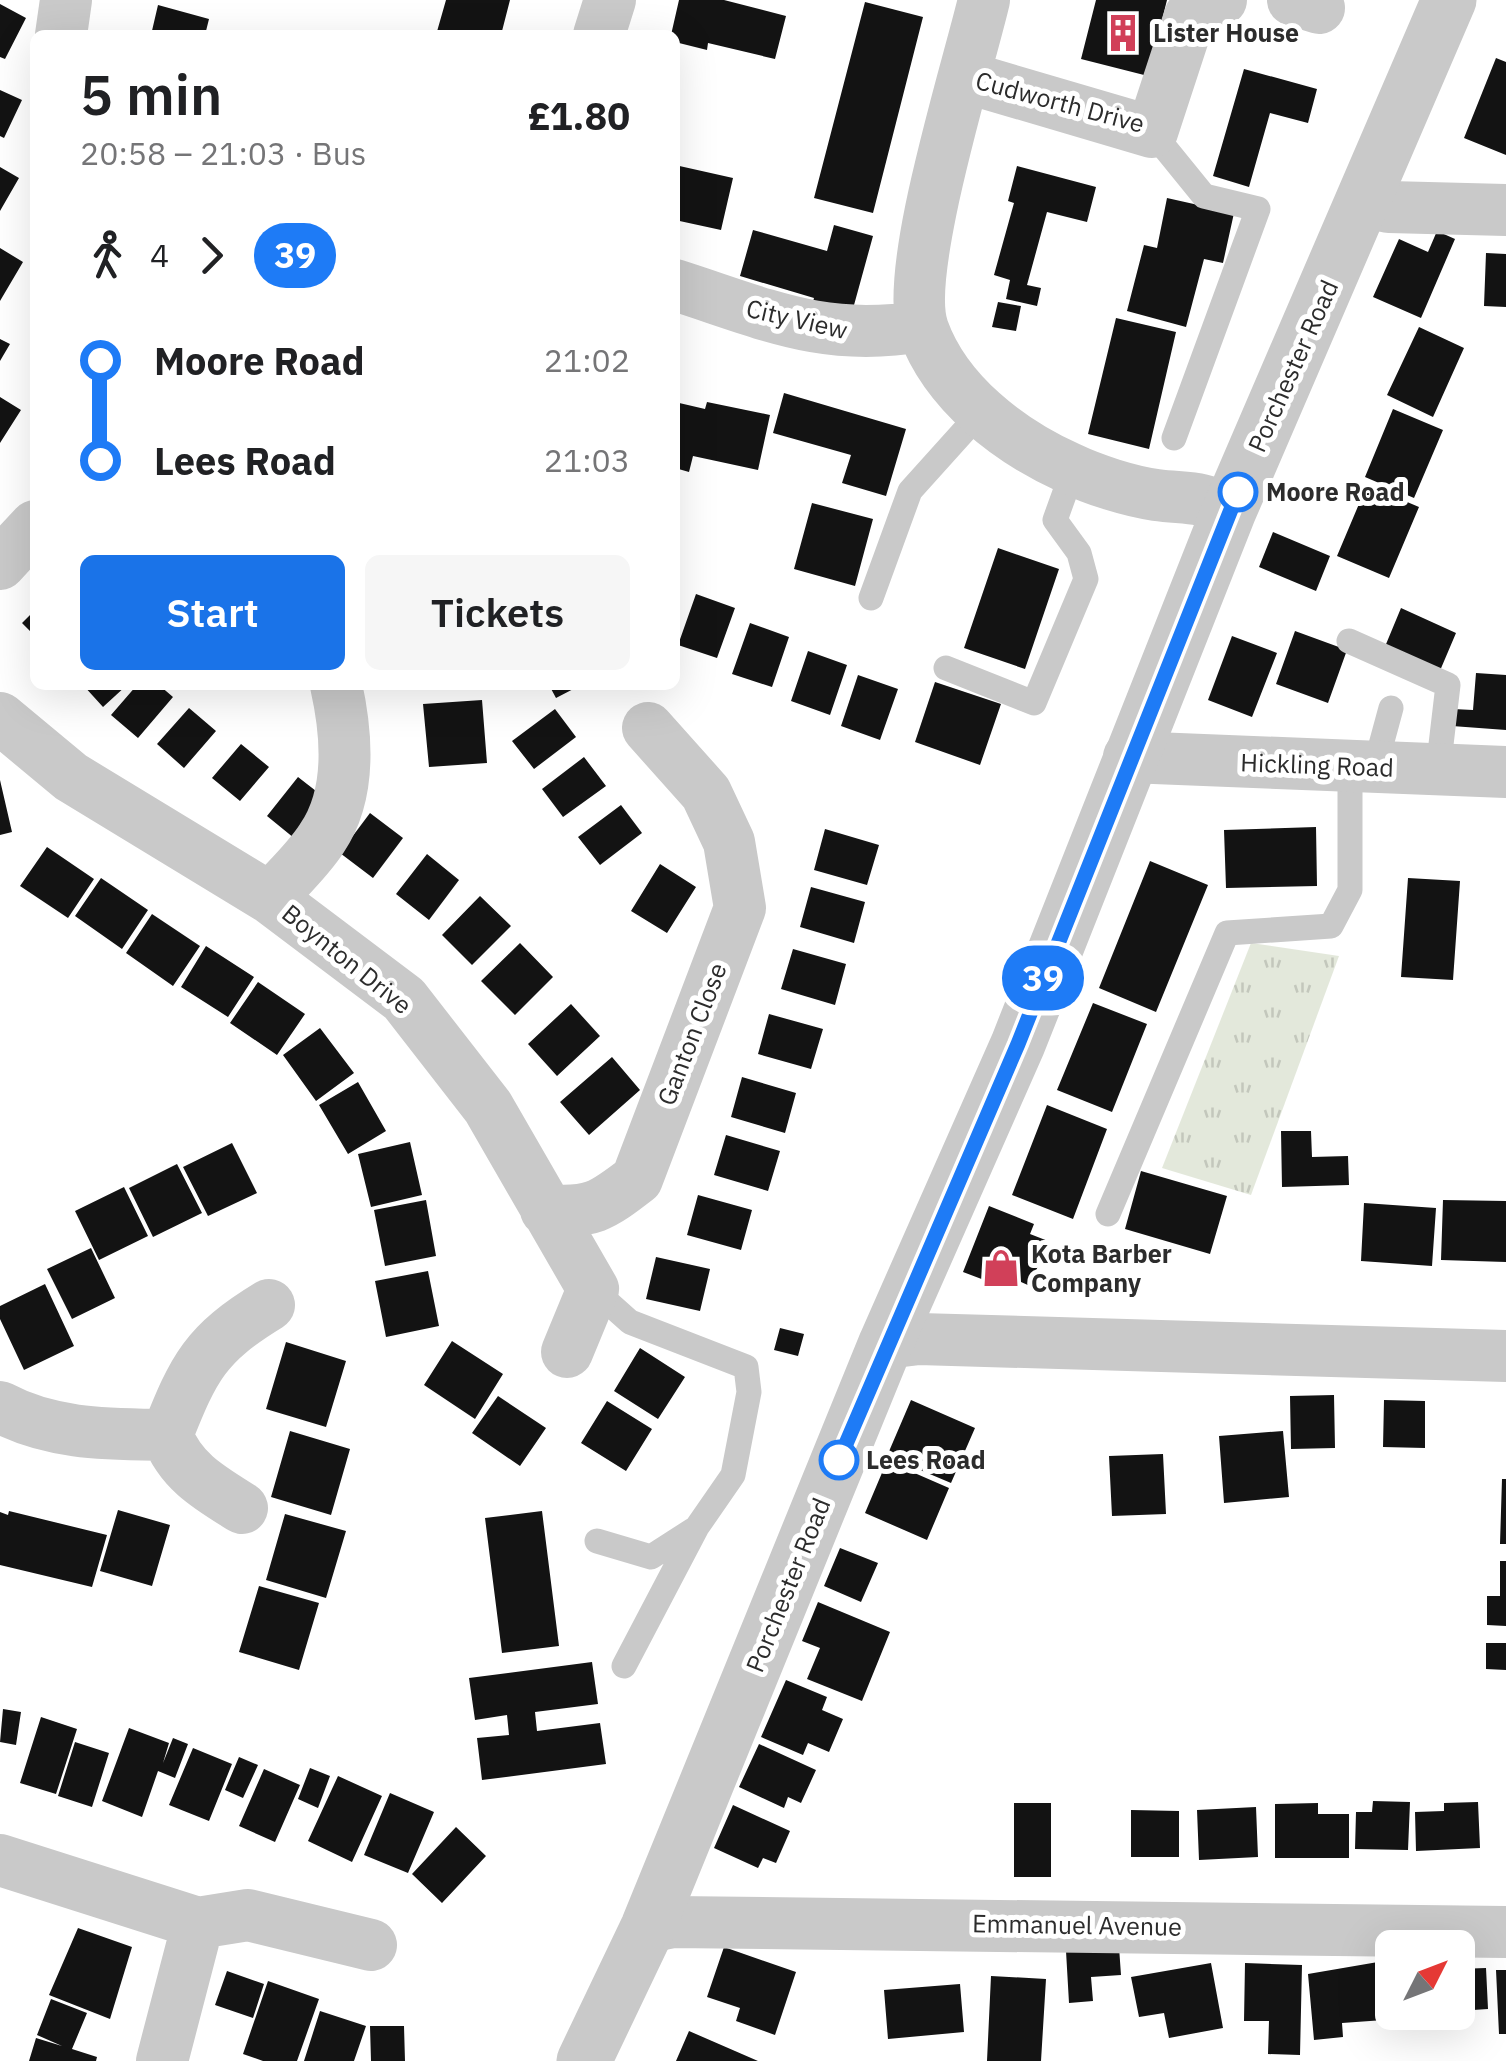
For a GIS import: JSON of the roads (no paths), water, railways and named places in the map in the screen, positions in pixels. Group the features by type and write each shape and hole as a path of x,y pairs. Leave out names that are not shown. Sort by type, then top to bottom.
{"street":[{"path":"62,30 66,0"},
{"path":"601,30 610,0"},
{"path":"966,76 984,0"},
{"name":"Cudworth Drive","path":"1221,0 1190,16 1152,132 966,76 911,255 922,326 946,373 982,411 1025,447 1073,470 1154,494 1204,497 1230,511"},
{"name":"Porchester Road","path":"584,2061 648,1927 886,1343 1018,1044 1230,511 1449,0"},
{"path":"1365,202 1389,207 1506,210"},
{"name":"City View","path":"680,287 807,327 847,334 922,326"},
{"path":"0,564 30,531"},
{"path":"270,898 324,836 346,769 344,719 337,690"},
{"name":"Boynton Drive","path":"0,718 71,778 270,898 404,999 488,1107 593,1289"},
{"name":"Ganton Close","path":"546,1210 579,1213 604,1205 637,1180 740,908 723,779 648,728"},
{"name":"Hickling Road","path":"1129,757 1506,772"},
{"path":"567,1352 593,1289"},
{"path":"242,1508 204,1485 176,1459 167,1435 204,1354 231,1328 269,1306"},
{"path":"886,1343 919,1339 1506,1356"},
{"path":"0,1408 22,1419 62,1430 167,1435"},
{"path":"0,1860 198,1923 248,1915 371,1945"},
{"name":"Emmanuel Avenue","path":"648,1927 673,1922 840,1921 1506,1932"},
{"path":"162,2061 198,1923"}],"lane":[{"path":"1152,132 1204,196 1258,210 1174,438"},
{"path":"871,598 910,491 982,411"},
{"path":"946,668 1034,702 1086,578 1079,553 1055,520 1073,470"},
{"path":"1349,641 1448,685 1438,770"},
{"path":"1108,1214 1227,933 1331,926 1350,890 1362,767 1391,708"},
{"path":"593,1289 630,1322 746,1367 749,1392 732,1476 697,1527 624,1666"},
{"path":"597,1541 651,1558 697,1527"}],"place":[{"name":"Lister House","path":"1123,33"},
{"name":"Moore Road","path":"1238,492"},
{"name":"Kota Barber Company","path":"1001,1268"},
{"name":"Lees Road","path":"839,1460"}]}
